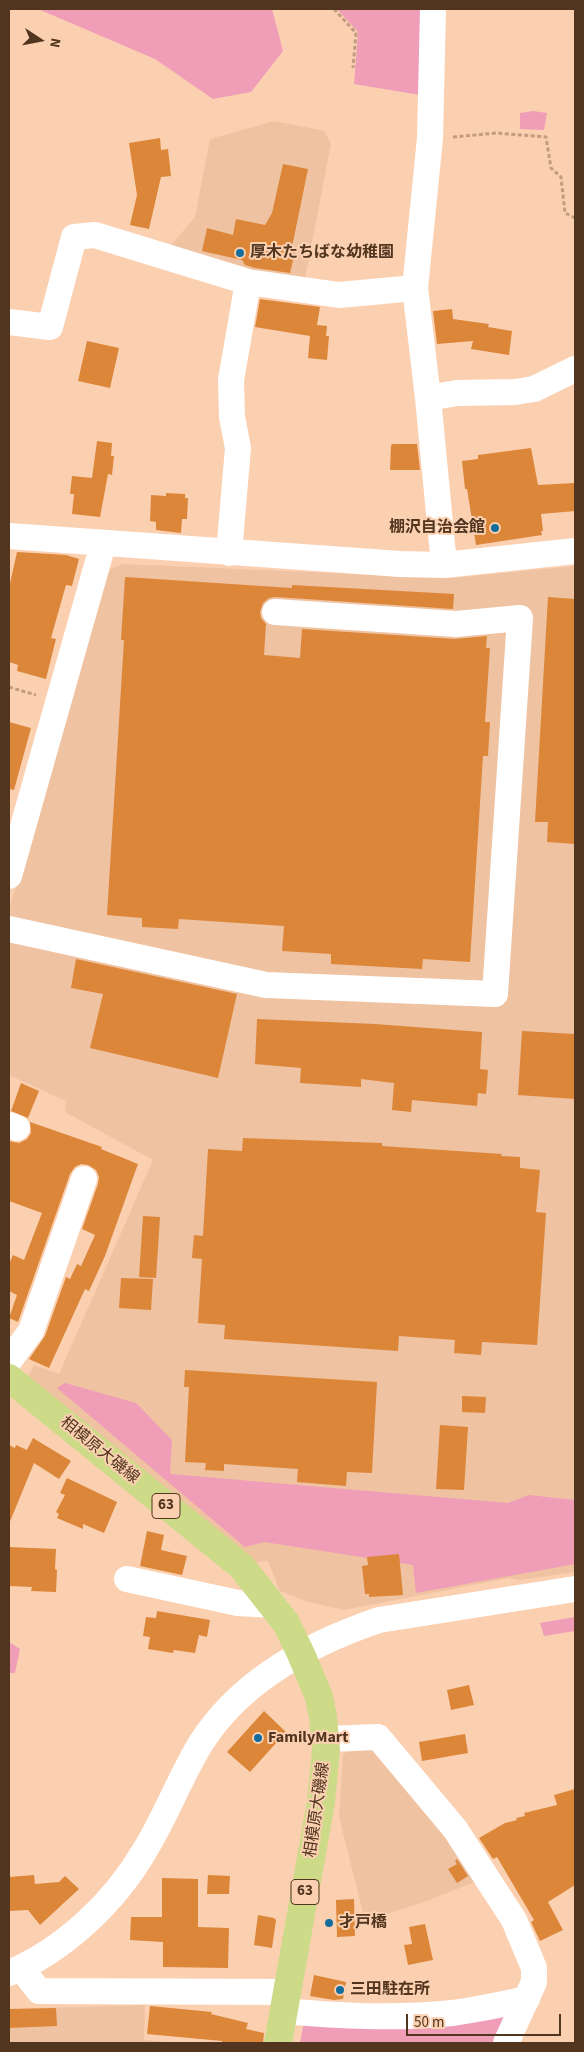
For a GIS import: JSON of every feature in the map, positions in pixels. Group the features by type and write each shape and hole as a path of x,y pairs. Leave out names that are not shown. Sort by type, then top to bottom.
{"main road":[{"name":"相模原大磯線","path":"9,1378 242,1567 286,1623 319,1697 325,1739 321,1802 278,2043"}],"street":[{"path":"433,9 430,135 415,288 444,565"},
{"path":"9,322 50,327 74,237 95,234 248,282 338,294 415,288"},
{"path":"230,553 238,448 232,417 231,380 248,282"},
{"path":"428,398 458,393 515,392 534,389 575,370"},
{"path":"9,536 230,553 444,565 575,551"},
{"path":"9,876 103,544"},
{"path":"9,929 266,984 495,994 520,618 456,624 275,612"},
{"path":"9,1362 32,1331 72,1242 84,1179"},
{"path":"127,1578 238,1603 273,1605"},
{"path":"527,1999 453,2013 355,2017 285,2002 39,1991 15,1970 61,1944 100,1908 123,1882 145,1850 202,1742 224,1714 253,1685 275,1668 352,1629 379,1620 575,1589"},
{"path":"325,1739 378,1737 455,1829 518,1928 534,1968 534,1982 506,2043"}],"path":[{"path":"334,9 356,34 353,68"},
{"path":"430,135 498,133 546,137 551,168 561,177 565,213 575,218"},
{"path":"9,687 58,701"}],"shaded area":[{"path":"38,9 272,9 283,51 251,92 213,99 155,59"},
{"path":"337,9 423,9 420,95 354,84 358,32"},
{"path":"533,111 547,113 544,130 520,129 520,113"},
{"path":"274,121 325,131 331,144 304,284 166,251 195,217 210,139"},
{"path":"123,564 452,578 575,566 575,1572 520,1580 509,1578 344,1610 309,1602 280,1591 268,1561 250,1563 28,1378 34,1365 59,1374 153,1160 65,1112 66,1101 9,1075 9,910 110,569"},
{"path":"65,1383 136,1403 172,1440 170,1474 508,1503 529,1495 575,1500 575,1564 416,1593 413,1565 264,1542 245,1547 57,1388"},
{"path":"575,1617 575,1631 544,1636 540,1623"},
{"path":"9,1642 20,1649 15,1673 9,1673"},
{"path":"374,1748 381,1751 477,1881 427,1901 365,1921 339,1817 343,1753"},
{"path":"145,2005 144,2040 172,2043 9,2043 9,2009"},
{"path":"510,2008 501,2043 300,2043 304,2021"}],"building":[{"path":"160,138 161,150 168,149 171,176 161,177 149,229 130,225 137,195 129,143"},
{"path":"283,164 308,169 292,247 296,248 290,273 255,268 245,265 242,260 202,251 207,228 233,235 236,219 265,225 272,213"},
{"path":"260,299 320,307 317,325 327,326 326,336 329,336 327,360 308,358 310,336 255,327"},
{"path":"452,309 453,319 489,324 488,327 512,331 509,355 471,349 473,341 437,344 433,311"},
{"path":"87,341 119,348 110,388 78,381"},
{"path":"97,441 112,443 111,456 114,456 112,475 108,474 100,517 72,514 74,494 70,494 72,476 92,478"},
{"path":"417,444 420,470 390,470 391,445"},
{"path":"531,448 538,485 575,483 575,511 541,514 542,535 476,545 467,489 465,489 462,461 478,459 478,455"},
{"path":"166,493 185,494 185,498 188,498 187,519 182,519 181,533 156,530 156,522 150,521 151,495 166,496"},
{"path":"17,552 66,555 79,559 72,586 66,585 51,638 56,639 46,679 17,671 18,665 9,662 9,588"},
{"path":"125,577 292,588 292,585 454,594 453,609 276,597 269,598 263,603 260,612 261,618 266,624 264,655 300,658 302,629 455,639 487,636 486,648 490,648 485,722 490,722 488,756 483,756 470,962 423,959 422,969 331,964 331,954 282,951 284,926 179,919 178,929 142,927 142,918 107,915 124,640 121,640"},
{"path":"548,597 575,599 575,844 547,842 548,822 535,822"},
{"path":"9,722 31,728 14,790 9,789"},
{"path":"76,959 237,994 218,1078 90,1048 103,994 71,988"},
{"path":"257,1019 375,1024 482,1032 480,1069 488,1070 486,1094 478,1093 477,1106 412,1100 411,1112 392,1110 394,1083 361,1079 361,1087 300,1083 301,1068 255,1064"},
{"path":"522,1031 575,1034 575,1099 518,1095"},
{"path":"21,1083 39,1091 28,1118 11,1111"},
{"path":"30,1122 102,1147 101,1149 138,1164 105,1256 89,1291 85,1289 49,1368 29,1359 45,1336 66,1277 70,1279 77,1264 81,1266 95,1235 82,1229 99,1177 96,1170 88,1165 81,1164 75,1167 70,1174 18,1322 9,1318 17,1295 9,1291 9,1264 13,1255 24,1260 42,1213 9,1201 9,1141 19,1143 27,1139 31,1133"},
{"path":"243,1138 382,1143 382,1146 502,1154 501,1156 520,1157 520,1168 540,1170 536,1212 546,1213 537,1345 482,1342 481,1355 454,1353 455,1340 399,1336 398,1351 224,1339 225,1325 198,1323 202,1259 192,1258 194,1235 203,1236 208,1149 242,1151"},
{"path":"143,1216 160,1217 156,1278 139,1277"},
{"path":"121,1278 153,1279 151,1310 119,1308"},
{"path":"185,1370 377,1382 372,1473 347,1472 346,1486 297,1482 298,1469 224,1464 224,1471 205,1470 206,1463 185,1462 189,1387 184,1387"},
{"path":"462,1396 486,1397 485,1413 462,1412"},
{"path":"440,1425 468,1427 464,1490 436,1489"},
{"path":"33,1438 71,1461 59,1479 34,1463 9,1524 9,1445 15,1448 16,1445 27,1450"},
{"path":"67,1478 117,1502 104,1533 83,1524 83,1529 57,1518 59,1514 56,1512 65,1495 60,1493"},
{"path":"147,1531 164,1535 161,1550 187,1556 182,1575 140,1566"},
{"path":"9,1547 56,1549 56,1592 31,1591 32,1587 9,1586"},
{"path":"399,1554 403,1595 369,1597 369,1594 365,1594 362,1566 368,1565 367,1557"},
{"path":"157,1611 210,1620 207,1637 199,1635 195,1653 174,1650 173,1653 148,1649 150,1637 143,1636 146,1617 156,1618"},
{"path":"469,1685 474,1705 451,1710 447,1690"},
{"path":"264,1711 286,1732 250,1772 227,1752"},
{"path":"465,1734 468,1753 422,1761 419,1742"},
{"path":"575,1789 575,1885 548,1902 563,1930 540,1941 531,1922 534,1920 497,1857 493,1859 479,1838 505,1823 525,1816 524,1813 557,1805 554,1795"},
{"path":"457,1859 468,1876 457,1883 448,1869 457,1864 455,1861"},
{"path":"34,1875 35,1884 59,1882 65,1876 79,1889 40,1925 28,1910 9,1911 9,1877"},
{"path":"208,1875 230,1876 229,1894 207,1894"},
{"path":"162,1878 198,1879 198,1927 229,1928 228,1968 163,1967 163,1942 130,1940 131,1917 162,1917"},
{"path":"354,1899 355,1936 337,1937 336,1900"},
{"path":"258,1915 276,1920 272,1948 254,1945"},
{"path":"425,1924 433,1960 408,1965 404,1945 412,1944 409,1927"},
{"name":"三田駐在所","path":"314,1975 346,1982 343,1999 334,2000 310,1996"},
{"path":"150,2006 212,2012 211,2014 248,2023 246,2029 264,2033 263,2043 222,2043 222,2041 147,2034"},
{"path":"56,2008 57,2026 9,2028 9,2009"}],"place":[{"name":"厚木たちばな幼稚園","path":"240,253"},
{"name":"棚沢自治会館","path":"495,528"},
{"name":"FamilyMart","path":"258,1738"},
{"name":"才戸橋","path":"329,1923"},
{"name":"三田駐在所","path":"340,1990"}]}
